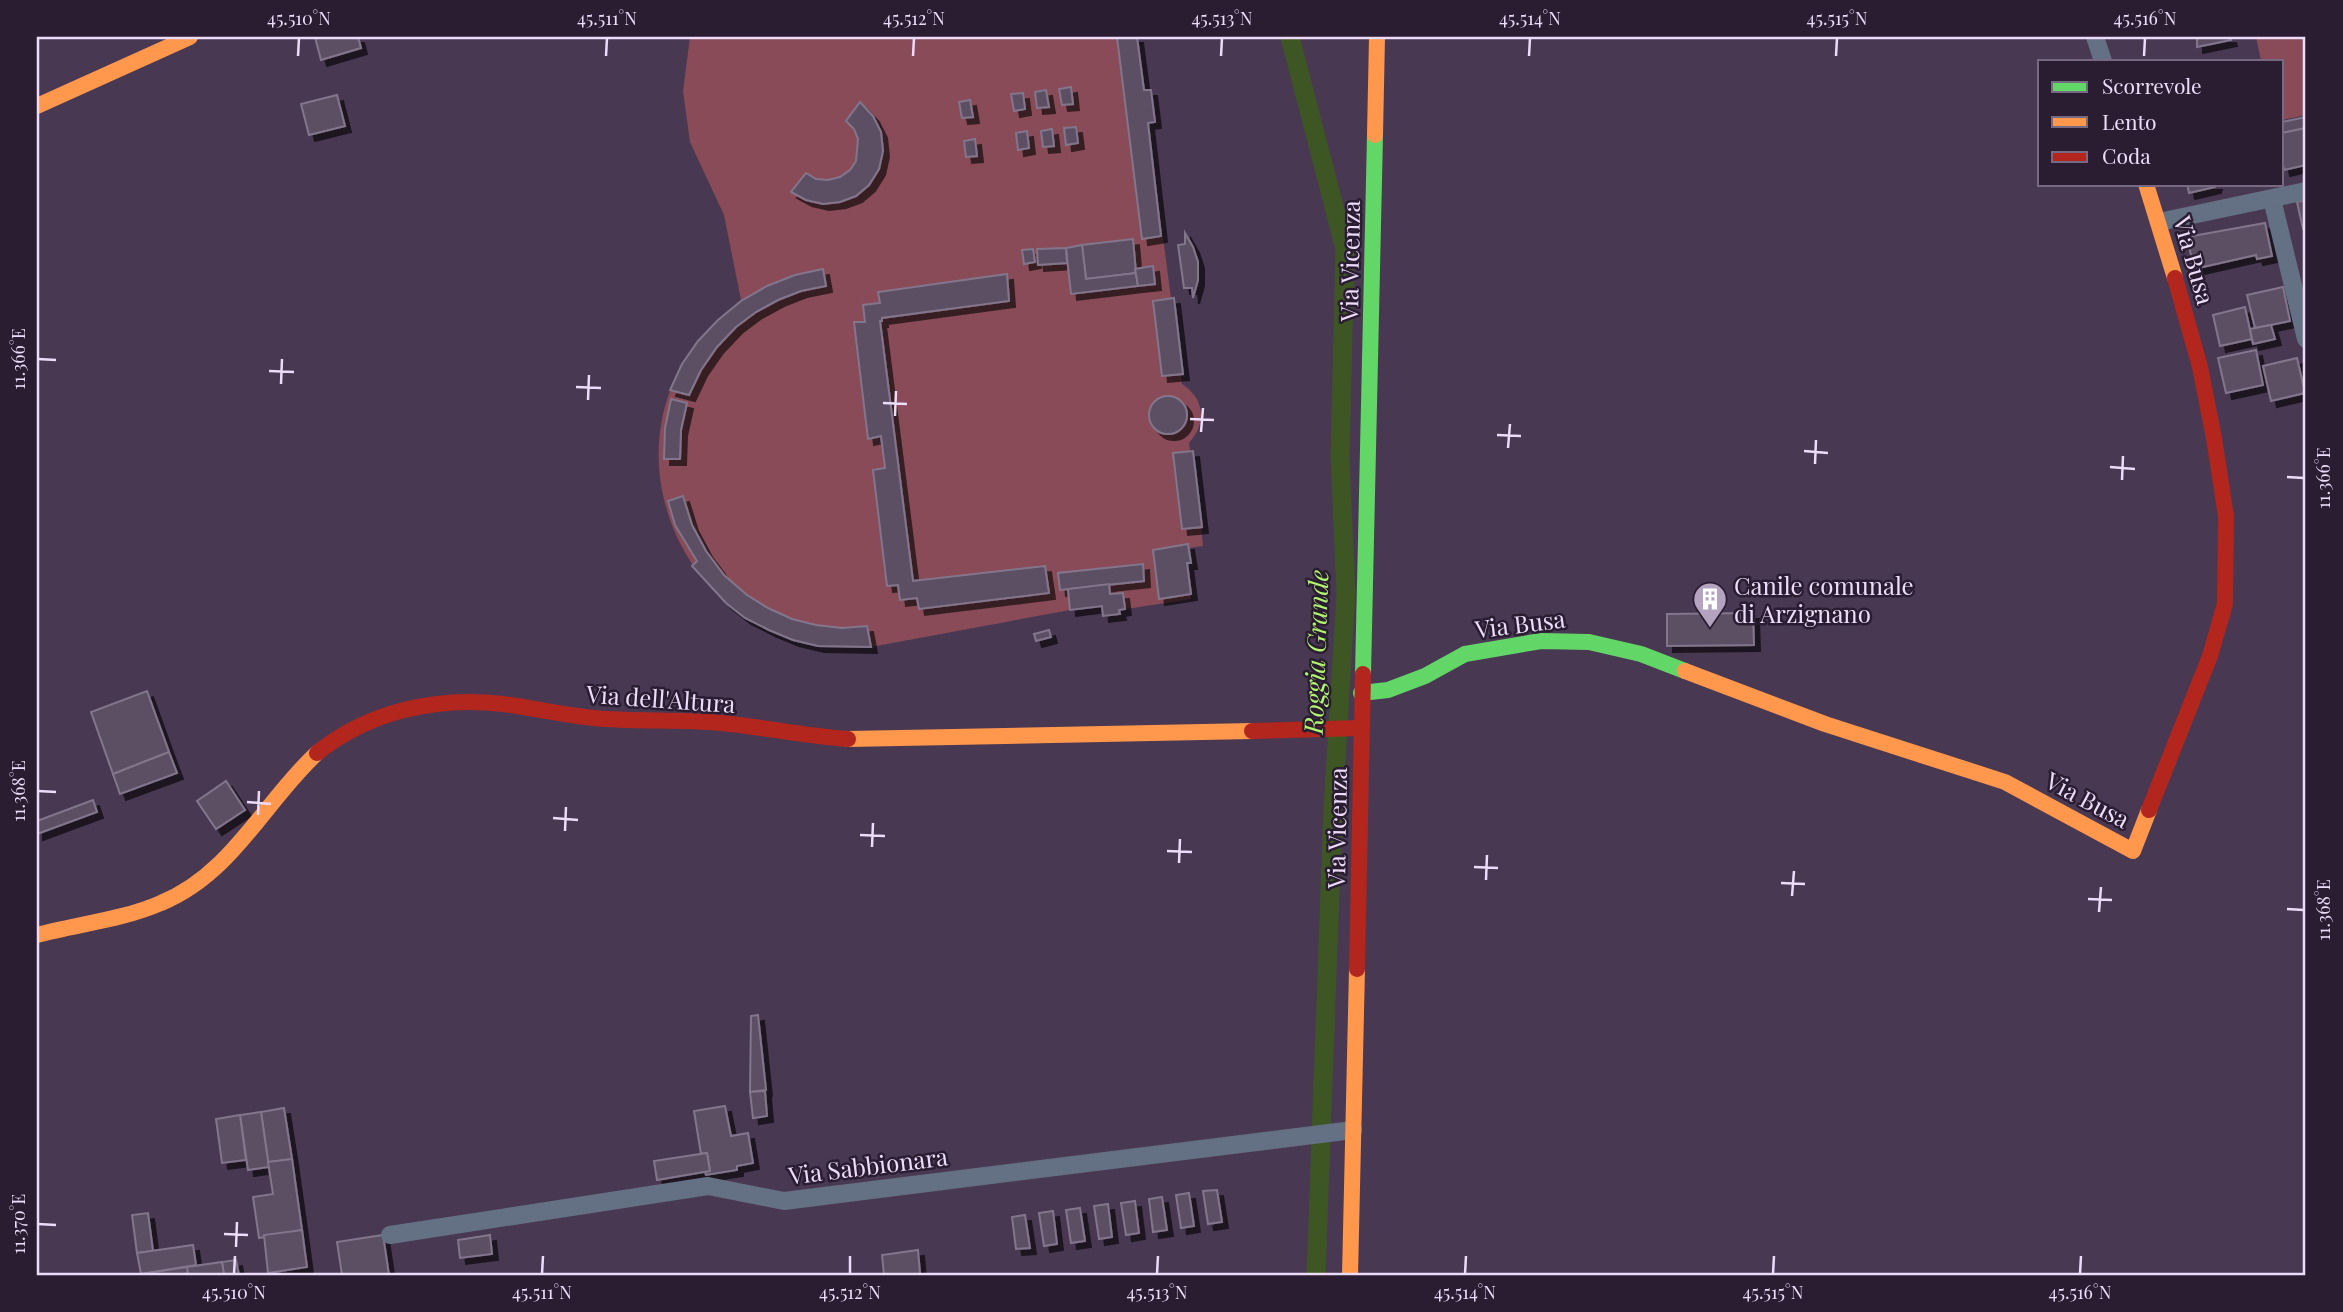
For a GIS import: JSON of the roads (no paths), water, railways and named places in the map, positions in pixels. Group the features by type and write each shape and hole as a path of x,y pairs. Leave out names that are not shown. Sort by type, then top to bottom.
{"street":[{"path":"37,106 190,37"},
{"name":"Via Vicenza","path":"1350,1275 1377,37"},
{"name":"Via Vicenza","path":"1377,88 1392,37"},
{"path":"2095,37 2104,60"},
{"name":"Via Busa","path":"1361,693 1388,690 1425,676 1465,654 1541,641 1590,642 1641,654 1825,724 2005,782 2133,851 2210,656 2225,604 2226,516 2214,438 2200,367 2147,186"},
{"path":"2159,222 2306,191"},
{"path":"2272,198 2306,339"},
{"name":"Via dell'Altura","path":"37,935 152,907 178,895 223,862 309,759 332,741 382,717 432,705 491,703 593,718 723,723 788,734 857,740 1360,728"},
{"name":"Via Sabbionara","path":"390,1235 708,1186 785,1201 1352,1130"}],"waterway":[{"name":"Roggia Grande","path":"1290,37 1345,249 1340,456 1346,594 1333,808 1316,1275"}],"place":[{"name":"Canile comunale di Arzignano","path":"1710,629"}]}
